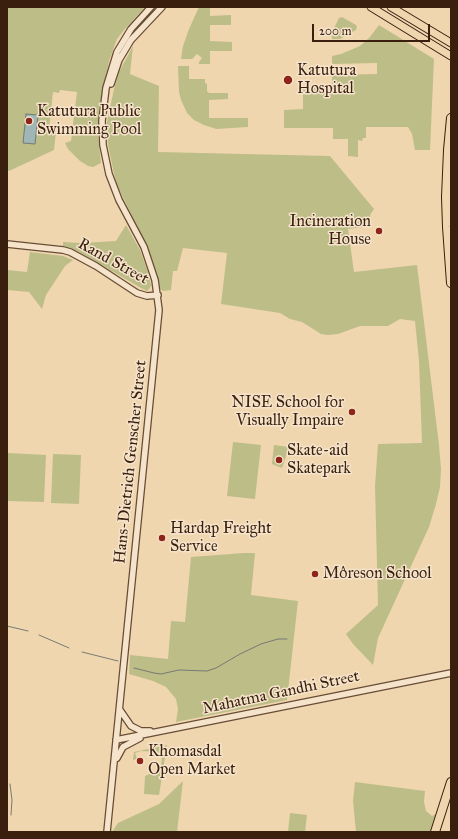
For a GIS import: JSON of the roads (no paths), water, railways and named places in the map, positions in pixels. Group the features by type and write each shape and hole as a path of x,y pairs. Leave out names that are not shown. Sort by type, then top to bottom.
{"highway":[{"path":"451,118 446,197 451,282"},
{"path":"435,832 451,782"}],"main road":[{"path":"371,7 451,56"},
{"path":"391,7 451,43"}],"street":[{"name":"Hans-Dietrich Genscher Street","path":"107,832 158,321 158,295 153,272 142,243 119,200 109,174 102,135 103,105 106,88 117,52 131,29 151,7"},
{"name":"Hans-Dietrich Genscher Street","path":"103,105 124,50 135,34 162,7"},
{"name":"Rand Street","path":"7,244 70,252 96,266 137,293 147,296 158,295"},
{"name":"Mahatma Gandhi Street","path":"116,740 451,673"},
{"path":"120,710 128,722 136,729 161,731"},
{"path":"114,766 119,752 127,744 161,731"}],"water":[{"path":"26,114 38,115 35,144 23,143"}],"waterway":[{"path":"7,626 28,631"},
{"path":"39,635 69,648"},
{"path":"134,668 161,674 179,670 207,671 216,668 261,644 278,639 287,639"},
{"path":"82,652 118,661"},
{"path":"10,784 12,800 11,815"}],"place":[{"name":"Katutura Hospital","path":"288,80"},
{"name":"Katutura Public Swimming Pool","path":"29,121"},
{"name":"Incineration House","path":"379,231"},
{"name":"NISE School for Visually Impaire","path":"352,412"},
{"name":"Skate-aid Skatepark","path":"279,460"},
{"name":"Hardap Freight Service","path":"162,538"},
{"name":"Môreson School","path":"315,574"},
{"name":"Khomasdal Open Market","path":"140,761"}]}
